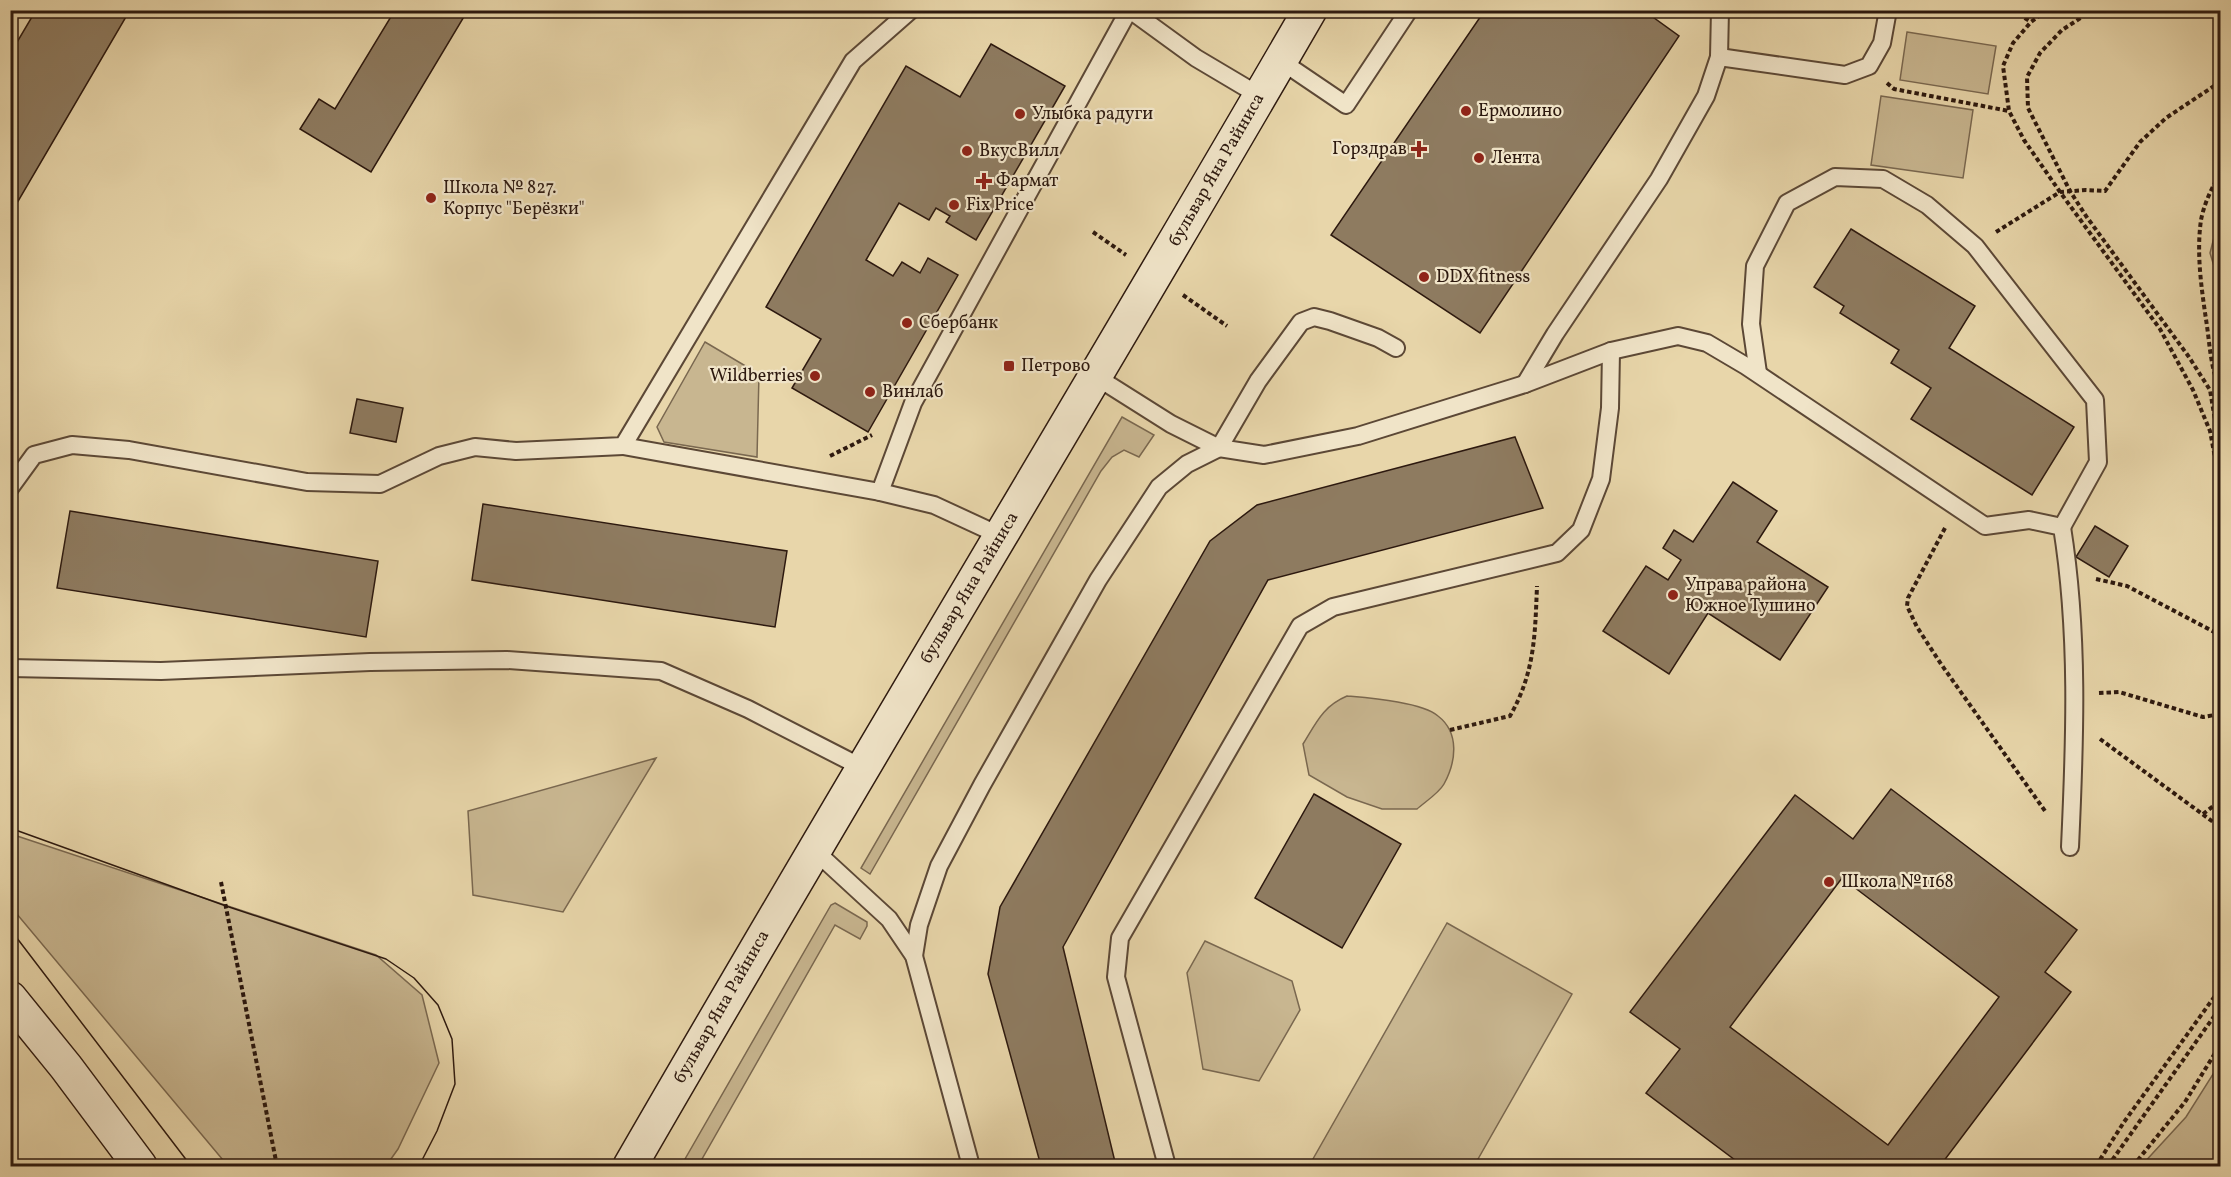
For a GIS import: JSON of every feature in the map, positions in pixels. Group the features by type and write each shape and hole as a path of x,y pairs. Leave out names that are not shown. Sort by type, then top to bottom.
{"main road":[{"name":"бульвар Яна Райниса","path":"630,1167 814,850 1310,10"},
{"path":"10,998 66,1067 140,1167"}],"lane":[{"path":"623,446 853,61 911,10"},
{"path":"880,492 913,403 1130,10 1196,58 1260,96"},
{"path":"1281,61 1346,105 1409,10"},
{"path":"1525,384 1555,334 1659,179 1706,96 1719,57 1720,10"},
{"path":"1719,57 1845,75 1869,66 1882,43 1888,10"},
{"path":"1758,374 1751,324 1755,266 1787,203 1835,177 1884,179 1927,205 1975,246 2095,400 2098,462 2062,527 2069,573 2075,721 2070,847"},
{"path":"914,956 919,925 939,866 1098,580 1159,487 1187,464 1219,448 1258,381 1300,322 1314,317 1330,321 1378,338 1396,348"},
{"path":"1095,376 1171,424 1219,448 1264,455 1358,436 1525,384 1611,351 1678,336 1707,343 1758,374 1985,526 2029,519 2062,527"},
{"path":"1167,1167 1116,977 1120,938 1300,626 1333,607 1557,553 1581,530 1601,479 1610,408 1611,351"},
{"path":"10,488 34,455 72,445 129,450 307,482 380,484 439,456 475,447 516,451 623,446 880,492 934,505 1001,536"},
{"path":"10,668 161,671 370,662 507,660 661,671 748,709 863,768"},
{"path":"814,850 889,919 914,956 971,1167"}],"path":[{"path":"2012,10 2031,22"},
{"path":"2047,10 2031,22 2013,43 2004,66 2009,111 2024,140 2060,192 2160,329 2193,390 2210,431 2220,484"},
{"path":"2093,10 2062,30 2040,53 2027,77 2028,108 2070,191 2086,216 2189,357 2210,390 2220,450"},
{"path":"1869,66 1894,89 2009,111"},
{"path":"1975,246 2060,192 2105,191 2140,142 2166,118 2220,82"},
{"path":"2220,174 2212,187 2202,219 2200,244 2201,280 2213,374 2220,389"},
{"path":"2204,381 2213,374"},
{"path":"789,476 908,418"},
{"path":"1956,506 1908,598 1907,606 1917,627 1941,664 2070,847"},
{"path":"1450,730 1510,716 1523,693 1534,643 1538,558"},
{"path":"2069,573 2127,586 2220,635"},
{"path":"2074,695 2119,692 2203,717 2220,714"},
{"path":"2075,721 2220,827"},
{"path":"2203,814 2220,801"},
{"path":"221,882 278,1167"},
{"path":"2096,1167 2124,1122 2220,989"},
{"path":"2108,1167 2220,1008"},
{"path":"2133,1167 2185,1102 2220,1045"}],"shaded area":[{"path":"1907,32 1996,46 1988,94 1900,80"},
{"path":"1881,96 1973,110 1963,178 1871,165"},
{"path":"2220,214 2220,286 2210,253"},
{"path":"705,342 759,374 757,457 664,442 657,427"},
{"path":"1122,417 1154,435 1139,457 1124,450 1112,457 1101,471 870,874 861,868"},
{"path":"1347,696 1420,707 1438,716 1450,731 1454,748 1448,775 1439,791 1417,809 1382,809 1347,797 1309,775 1303,744 1326,710"},
{"path":"656,758 563,912 473,895 468,811"},
{"path":"11,834 376,955 422,995 439,1063 398,1149 386,1166 228,1166 11,907"},
{"path":"835,903 867,922 860,939 835,925 698,1166 681,1166 831,905"},
{"path":"1447,923 1572,994 1474,1166 1309,1166"},
{"path":"1205,941 1292,981 1300,1010 1259,1081 1203,1069 1187,973"},
{"path":"2220,1063 2220,1166 2141,1166 2186,1117"}],"building":[{"path":"36,10 130,10 10,215 10,54"},
{"path":"395,10 468,10 371,172 300,129 319,99 335,109"},
{"path":"1485,10 1643,10 1679,36 1480,333 1331,235"},
{"path":"991,44 1065,86 976,240 946,222 950,216 936,208 929,220 899,203 866,260 893,276 902,262 920,273 928,258 958,275 868,432 792,388 821,339 766,307 906,66 960,97"},
{"path":"1851,229 1975,306 1949,348 2074,427 2032,495 1911,419 1931,388 1891,363 1899,350 1840,313 1844,306 1814,287"},
{"path":"357,399 403,408 396,442 350,433"},
{"path":"1515,437 1543,508 1268,580 1063,947 1116,1166 1041,1166 988,974 1000,907 1210,541 1257,505"},
{"path":"1733,482 1777,511 1757,542 1828,587 1780,660 1708,613 1669,674 1603,631 1646,566 1668,580 1681,560 1663,548 1674,530 1693,542"},
{"path":"483,504 787,551 775,627 472,580"},
{"path":"70,511 378,561 366,637 57,588"},
{"path":"2095,526 2128,546 2109,577 2076,557"},
{"path":"1891,789 2077,930 2045,972 2071,992 1940,1166 1743,1166 1646,1093 1680,1049 1630,1012 1795,795 1853,839","holes":["1842,878 1999,997 1888,1145 1730,1027"]},
{"path":"1314,794 1401,844 1342,948 1255,898"}],"tram line":[{"path":"10,828 226,906 386,959 414,978 438,1005 452,1039 455,1084 437,1131 419,1166"},
{"path":"10,929 191,1166"}],"place":[{"name":"Ермолино","path":"1466,111"},
{"name":"Улыбка радуги","path":"1020,114"},
{"name":"Горздрав","path":"1419,149"},
{"name":"ВкусВилл","path":"967,151"},
{"name":"Лента","path":"1479,158"},
{"name":"Фармат","path":"984,181"},
{"name":"Школа № 827. Корпус \"Берёзки\"","path":"431,198"},
{"name":"Fix Price","path":"954,205"},
{"name":"DDX fitness","path":"1424,277"},
{"name":"Сбербанк","path":"907,323"},
{"name":"Петрово","path":"1009,366"},
{"name":"Wildberries","path":"815,376"},
{"name":"Винлаб","path":"870,392"},
{"name":"Управа района Южное Тушино","path":"1673,595"},
{"name":"Школа №1168","path":"1829,882"}]}
